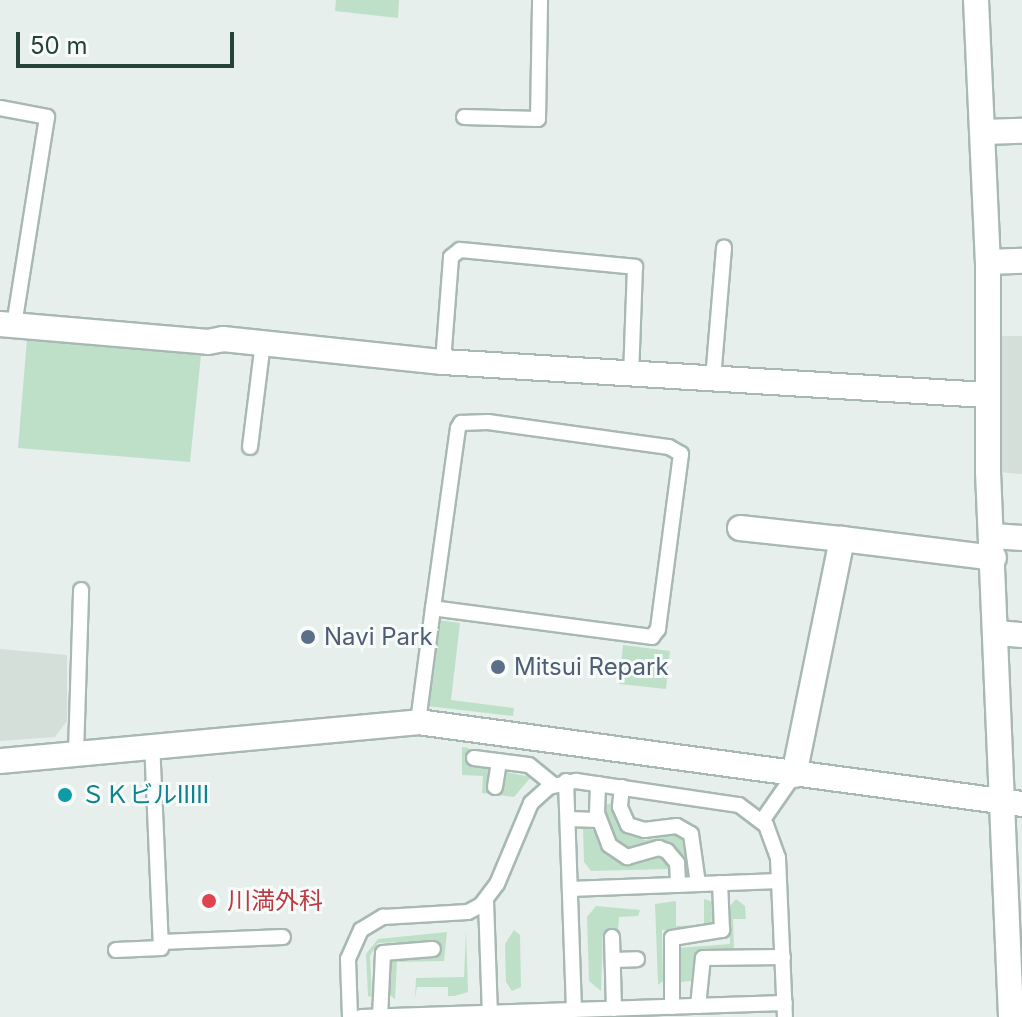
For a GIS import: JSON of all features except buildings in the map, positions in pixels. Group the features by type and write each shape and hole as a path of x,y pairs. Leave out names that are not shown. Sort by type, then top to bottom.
{"street":[{"path":"976,0 984,132 988,262 986,395 993,547 1010,634 1014,1003"},
{"path":"984,132 1022,131"},
{"path":"988,262 1022,261"},
{"path":"7,325 263,343 443,362 986,395"},
{"path":"740,528 842,539 993,547 1022,538"},
{"path":"794,775 842,539"},
{"path":"0,761 418,722 1011,803"}],"lane":[{"path":"464,117 538,119 540,0"},
{"path":"0,108 47,117 7,325"},
{"path":"713,379 724,247"},
{"path":"443,362 451,257 460,250 635,267 631,374"},
{"path":"250,447 263,343"},
{"path":"418,722 433,608 461,423 478,420 654,445 681,454 658,629 652,637 433,608"},
{"path":"76,753 81,590"},
{"path":"116,950 161,948 152,745"},
{"path":"361,1017 672,1007 722,1011 785,1010 776,846 762,821 739,805 598,784 560,783 529,765 474,758"},
{"path":"495,787 499,761"},
{"path":"762,821 794,775"},
{"path":"560,783 568,819 574,1010"},
{"path":"490,1015 486,901 531,803 560,783"},
{"path":"598,784 599,820 616,853 627,857 659,848 667,851 677,863 678,885"},
{"path":"622,787 620,807 628,825 644,830 677,826 691,834 698,884"},
{"path":"568,819 599,820"},
{"path":"570,889 779,881"},
{"path":"672,1007 672,938 722,930 720,883"},
{"path":"350,1017 348,959 361,930 383,917 468,912 486,901"},
{"path":"161,942 283,937"},
{"path":"612,937 614,1009"},
{"path":"380,1016 383,953 433,949"},
{"path":"691,1010 703,958 783,957"},
{"path":"613,960 637,959"}],"shaded area":[{"path":"998,336 1022,336 1022,474 999,472"},
{"path":"0,649 67,655 67,721 55,737 0,741"}],"green space":[{"path":"336,0 399,0 398,18 335,11"},
{"path":"27,339 201,355 190,462 18,448"},
{"path":"437,620 460,623 451,700 514,708 513,716 427,706"},
{"path":"623,645 670,651 666,689 619,684"},
{"path":"462,747 469,748 468,765 489,769 487,790 502,792 506,772 531,777 514,797 482,793 483,776 462,775"},
{"path":"611,803 624,832 645,840 681,834 688,858 669,846 625,850 615,843 604,819 604,806"},
{"path":"583,827 597,831 618,860 630,863 662,856 669,869 591,871 584,862"},
{"path":"704,899 713,902 711,928 662,930 663,981 658,985 655,904 676,901 676,926 704,925"},
{"path":"736,899 745,906 746,919 733,919 734,950 696,950 691,981 681,982 678,948 730,944 729,907"},
{"path":"596,906 640,910 638,916 619,917 618,931 603,932 601,991 589,981 587,917"},
{"path":"514,930 520,935 521,987 512,991 506,982 505,944"},
{"path":"466,931 468,992 448,996 448,987 417,987 415,998 416,978 464,977"},
{"path":"447,932 444,961 397,962 395,999 388,994 387,960 438,955 439,941 378,943 370,956 372,997 368,996 366,954 378,939"}],"place":[{"name":"Navi Park","path":"308,637"},
{"name":"Mitsui Repark","path":"498,667"},
{"name":"ＳＫビルⅢⅡ","path":"65,795"},
{"name":"川満外科","path":"209,901"}]}
